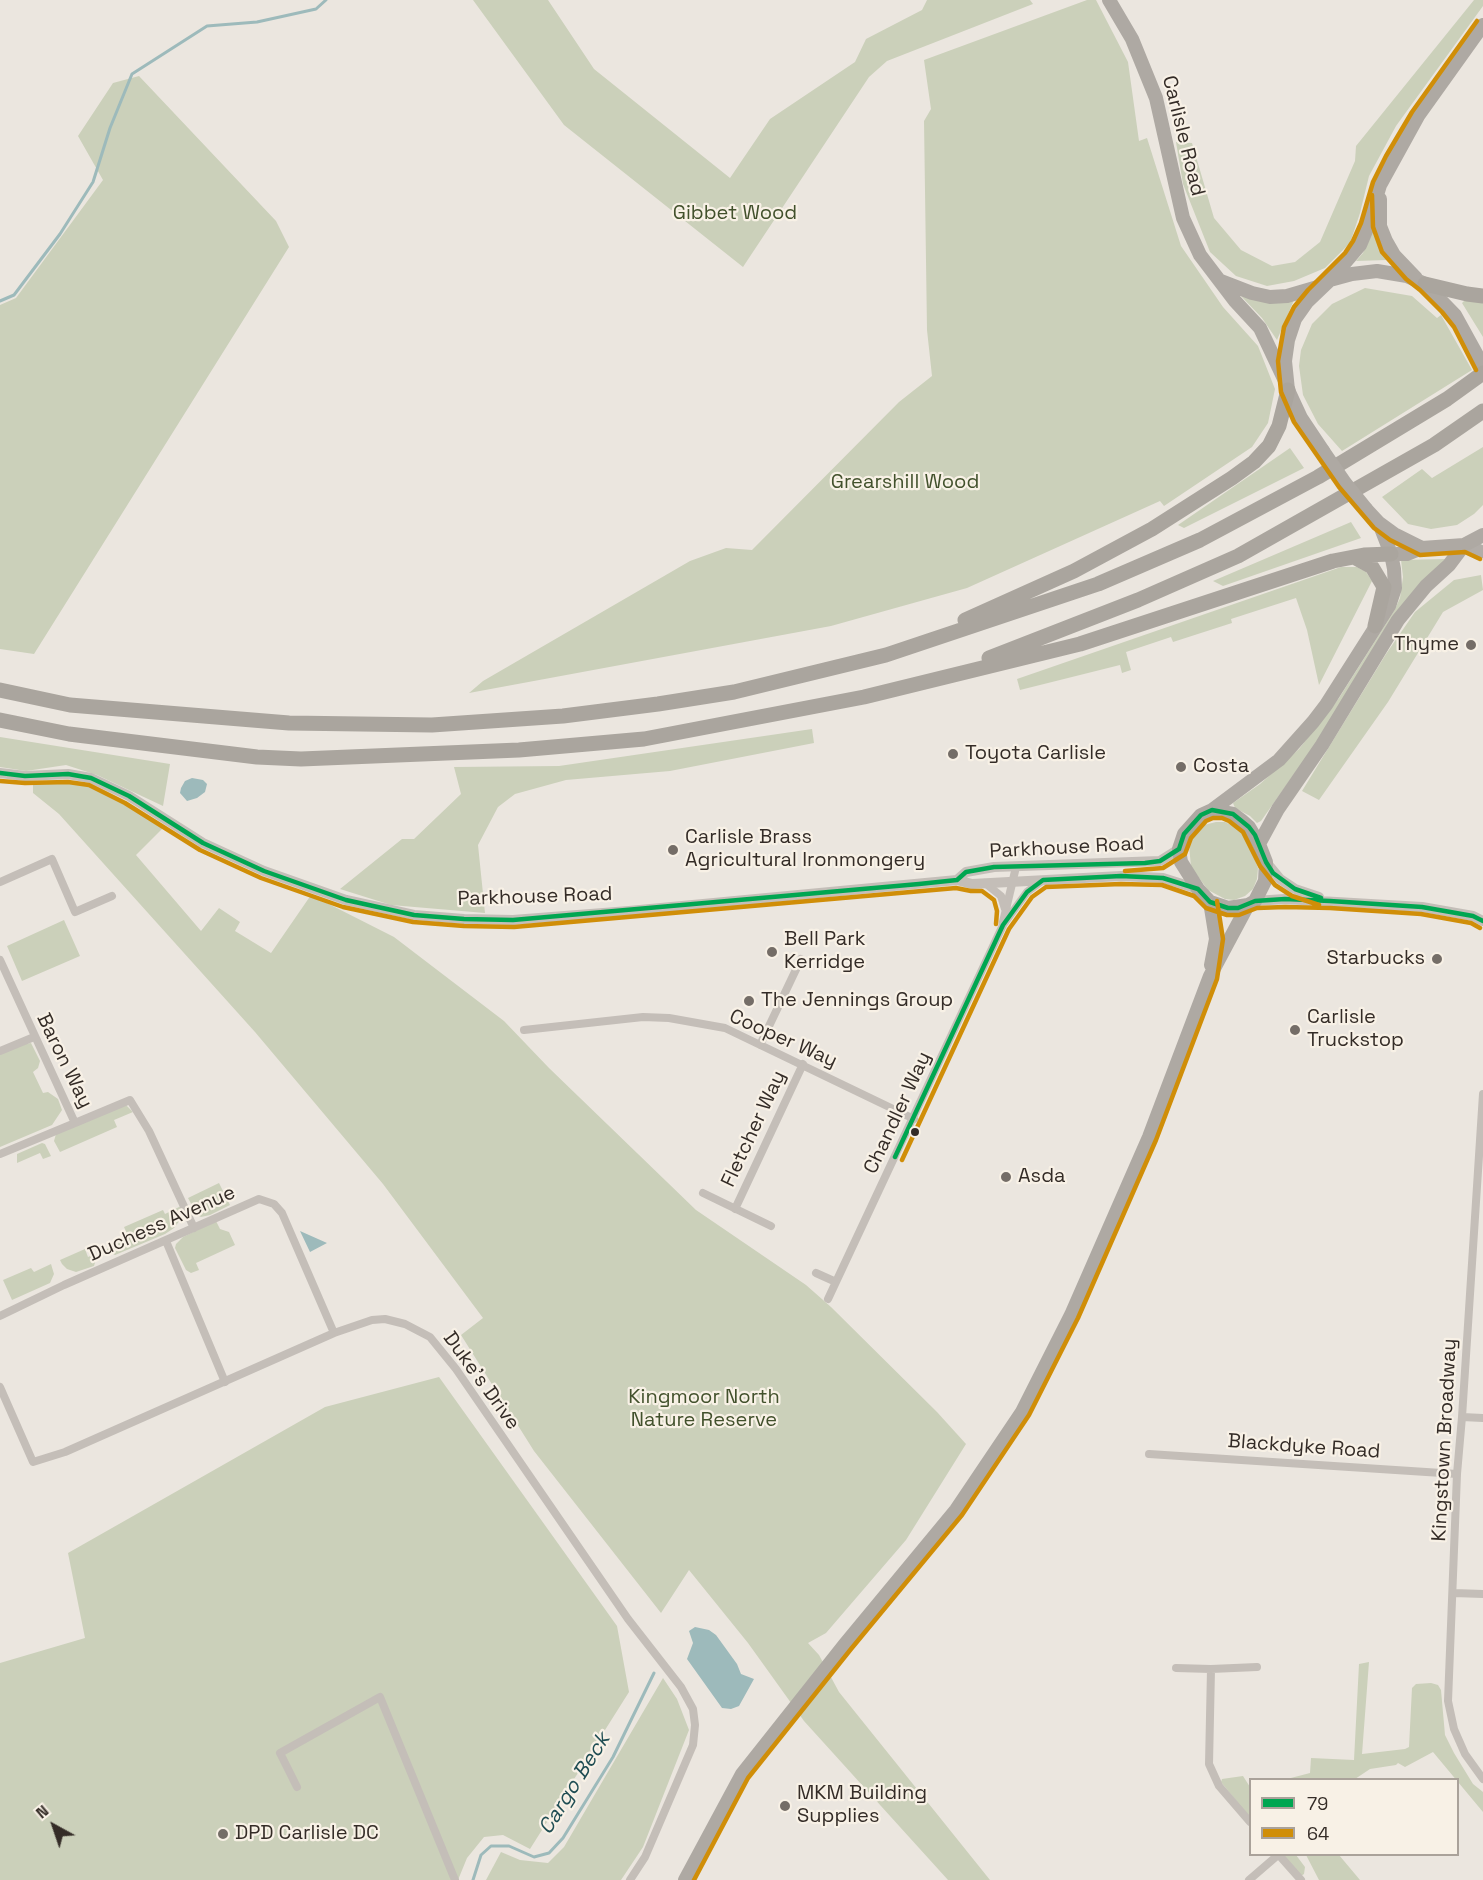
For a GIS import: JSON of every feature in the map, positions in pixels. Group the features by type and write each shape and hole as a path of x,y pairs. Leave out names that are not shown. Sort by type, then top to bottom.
{"highway":[{"name":"Carlisle Road","path":"1110,0 1132,39 1156,98 1183,218 1200,255 1260,328 1301,418 1366,509 1379,523"},
{"path":"886,655 1074,571 1195,503 1254,462 1269,446 1282,418 1287,387 1285,362 1291,329 1300,311 1360,245 1380,185 1418,116 1483,25"},
{"path":"1380,185 1380,226 1386,241 1402,264 1448,307 1483,366"},
{"path":"1220,281 1252,293 1270,297 1287,296 1356,273 1377,271 1401,275 1458,293 1483,296"},
{"path":"0,690 70,705 279,723 432,725 563,716 734,692 886,655 1098,584 1200,540 1318,477 1447,399 1483,373"},
{"path":"936,679 1138,600 1239,556 1434,445 1483,411"},
{"path":"1379,523 1394,534 1422,548"},
{"path":"1252,903 1228,908 1210,902 1198,889 1181,862 1179,849 1189,827 1201,815 1212,810 1258,777 1279,760 1302,735 1326,705 1393,597 1395,578 1391,554 1379,523"},
{"path":"1259,844 1272,818 1326,738 1398,620 1465,545 1483,535"},
{"path":"0,720 69,734 257,758 301,759 519,750 644,739 864,697 1080,644 1333,561 1352,557 1407,554 1422,548 1465,545"},
{"path":"1352,557 1372,567 1384,587 1375,626"},
{"path":"1209,976 1265,881 1266,862 1249,827 1233,814 1212,810"},
{"path":"686,1880 742,1774 792,1709 956,1510 1022,1412 1071,1315 1149,1137 1209,976 1216,939 1210,902"}],"main road":[{"path":"1465,545 1483,552"}],"street":[{"name":"Parkhouse Road","path":"0,773 25,776 68,774 91,778 129,796 203,843 264,871 346,900 414,915 513,920 957,880 972,884 1014,881 1026,886 1043,880 1121,876 1163,878 1198,889"},
{"name":"Parkhouse Road","path":"957,880 966,872 994,867 1160,861 1179,849"},
{"path":"0,882 52,859 75,912 112,896"},
{"path":"1266,862 1280,879 1295,888 1330,901"},
{"path":"1016,867 1023,874 1026,886"},
{"name":"Chandler Way","path":"1003,925 1016,867"},
{"path":"984,883 1001,896 1005,910"},
{"name":"Chandler Way","path":"828,1299 1003,925 1026,886"},
{"path":"1252,903 1285,899 1422,907 1473,916 1483,921"},
{"path":"760,1045 801,959"},
{"name":"Baron Way","path":"0,960 75,1124 130,1100 148,1131 194,1228"},
{"name":"Cooper Way","path":"524,1030 642,1017 669,1018 725,1028 914,1119"},
{"path":"0,1052 34,1037"},
{"name":"Fletcher Way","path":"735,1209 803,1064"},
{"name":"Kingstown Broadway","path":"1483,1094 1479,1223 1457,1473 1448,1701 1454,1729 1465,1754 1483,1779"},
{"path":"0,1154 75,1124"},
{"name":"Fletcher Way","path":"703,1193 771,1226"},
{"name":"Duchess Avenue","path":"0,1316 64,1285 259,1199 274,1204 282,1213 334,1333"},
{"path":"166,1241 225,1382"},
{"path":"816,1273 836,1282"},
{"name":"Duke's Drive","path":"0,1387 33,1462 64,1452 334,1333 372,1320 385,1319 405,1324 430,1337 456,1369 622,1609 681,1687 693,1709 695,1725 693,1745 645,1857 630,1880"},
{"path":"1462,1417 1483,1418"},
{"name":"Blackdyke Road","path":"1149,1454 1457,1473"},
{"path":"1454,1593 1483,1594"},
{"path":"1176,1668 1257,1667"},
{"path":"1210,1669 1209,1764 1219,1786 1249,1820"},
{"path":"297,1787 280,1753 380,1697 455,1880"},
{"path":"1249,1880 1277,1856"},
{"path":"1279,1856 1301,1880"}],"green space":[{"name":"Gibbet Wood","path":"473,0 548,0 594,69 730,178 770,119 855,62 866,39 922,10 927,0 1030,0 1033,4 887,61 869,77 743,267 564,125"},
{"name":"Grearshill Wood","path":"1087,0 1096,0 1128,62 1139,141 1147,138 1181,246 1223,307 1258,346 1275,389 1268,423 1252,447 1164,506 1160,501 967,588 831,626 469,693 483,681 690,561 726,548 752,550 899,402 932,376 927,330 924,121 931,109 924,60"},
{"path":"1474,0 1483,0 1483,6 1396,126 1369,176 1350,243 1325,268 1294,281 1267,286 1236,276 1210,252 1183,184 1176,142 1192,143 1214,218 1241,250 1272,266 1295,262 1320,242 1355,161 1356,146"},
{"path":"139,76 276,221 289,247 34,654 0,649 0,305 16,298 103,180 78,136 113,83"},
{"path":"1372,230 1387,260 1356,261 1363,253"},
{"path":"1365,288 1412,296 1437,318 1441,315 1472,370 1342,451 1318,424 1303,395 1299,366 1301,350 1312,324 1332,304"},
{"path":"1240,295 1294,300 1277,340 1262,318"},
{"path":"1465,300 1483,302 1483,337 1462,303"},
{"path":"1483,447 1483,505 1457,525 1431,529 1408,524 1382,497 1422,469 1432,478"},
{"path":"1290,448 1304,468 1184,528 1178,525"},
{"path":"1351,522 1361,538 1223,586 1213,581"},
{"path":"1446,559 1261,821 1257,823 1250,816 1235,808 1233,803 1260,784 1299,749 1339,698 1400,598 1403,577 1401,560"},
{"path":"1341,567 1357,567 1366,572 1372,581 1319,685 1307,630 1296,598 1231,619 1232,623 1173,642 1171,637 1126,652 1131,670 1122,673 1120,665 1020,690 1017,679"},
{"path":"1481,575 1483,590 1443,612 1388,702 1319,800 1302,791 1386,654 1415,612 1454,580"},
{"path":"812,729 814,743 670,771 566,780 515,794 498,807 478,845 485,913 391,905 340,889 402,839 414,839 461,794 454,767 559,766"},
{"path":"0,737 170,764 163,806 97,775 66,765 26,771 0,767"},
{"name":"Kingmoor North Nature Reserve","path":"57,781 84,784 125,802 165,826 136,855 201,931 219,908 240,922 235,931 271,953 311,895 394,937 504,1021 549,1068 696,1210 806,1285 831,1307 937,1412 966,1444 906,1540 826,1633 808,1643 819,1655 839,1692 990,1880 948,1880 804,1721 748,1643 689,1570 661,1613 534,1451 461,1335 483,1318 383,1184 255,1032 59,814 33,793 33,782"},
{"path":"1225,822 1241,830 1247,839 1258,868 1253,889 1245,896 1234,900 1225,899 1208,890 1191,867 1189,845 1195,834 1204,825"},
{"path":"64,920 80,956 22,981 7,946"},
{"path":"31,1043 40,1061 38,1068 33,1072 43,1093 48,1092 58,1099 62,1110 52,1125 0,1147 0,1053"},
{"path":"126,1105 133,1112 114,1120 117,1127 60,1152 54,1141 56,1134"},
{"path":"42,1143 45,1144 51,1156 43,1159 40,1153 17,1163 17,1154"},
{"path":"219,1183 230,1205 210,1215 201,1217 197,1215 188,1198"},
{"path":"181,1206 183,1212 180,1220 165,1234 115,1255 105,1250 129,1238 124,1227 163,1210 165,1214"},
{"path":"216,1221 220,1229 229,1232 235,1245 196,1263 199,1270 191,1273 186,1270 175,1248 176,1244 183,1237"},
{"path":"85,1249 88,1257 95,1254 94,1266 76,1272 67,1269 62,1264 60,1260"},
{"path":"51,1264 54,1274 50,1283 12,1300 3,1280 31,1268 34,1272"},
{"path":"439,1377 617,1626 629,1692 530,1849 503,1835 484,1837 467,1858 458,1880 0,1880 0,1663 85,1638 68,1553 325,1407"},
{"path":"1369,1662 1362,1754 1409,1747 1412,1688 1416,1684 1438,1685 1441,1690 1445,1735 1473,1784 1483,1792 1483,1812 1459,1783 1459,1778 1455,1778 1433,1752 1405,1767 1398,1763 1370,1769 1356,1778 1291,1778 1310,1773 1311,1758 1354,1760 1359,1664"},
{"path":"663,1678 677,1699 689,1730 643,1847 621,1880 486,1880 501,1852 520,1860 548,1863 564,1847"},
{"path":"1243,1776 1249,1785 1249,1817 1221,1782 1222,1779"},
{"path":"1283,1856 1297,1856 1305,1867 1304,1874 1301,1876"},
{"path":"1307,1856 1340,1856 1360,1880 1319,1880"}],"water":[{"path":"192,778 203,780 207,784 205,792 187,801 180,793 181,788 185,781"},
{"path":"300,1231 327,1243 310,1252"},
{"path":"695,1627 709,1630 716,1635 737,1664 741,1674 754,1679 739,1706 731,1709 722,1708 687,1659 693,1643 689,1631"}],"waterway":[{"path":"0,301 14,295 60,234 93,182 110,128 132,74 207,26 257,22 316,9 326,0"},
{"name":"Cargo Beck","path":"473,1880 481,1855 491,1846 509,1846 534,1857 549,1853 563,1838 613,1757 654,1673"}],"transit line":[{"name":"64","path":"1477,21 1412,112 1386,156 1373,182 1353,241 1345,253 1294,307 1284,327 1278,361 1281,392 1294,422 1339,487 1374,528 1390,540 1420,555 1465,552 1480,559"},
{"name":"64","path":"1372,195 1373,227 1382,252 1454,327 1476,370"},
{"name":"79","path":"0,773 25,776 68,774 91,778 129,796 203,843 264,871 346,900 414,915 464,919 513,920 919,884 957,880 966,872 994,867 1145,863 1160,861 1179,849"},
{"name":"64","path":"0,781 68,782 89,785 125,803 200,850 261,878 343,907 413,922 514,927 956,888 982,891 994,900 997,911 996,924"},
{"name":"79","path":"1179,849 1184,834 1201,815 1212,810 1233,814 1255,835 1273,873 1295,889 1321,898"},
{"name":"64","path":"1125,871 1163,868 1185,854 1191,838 1206,821 1222,818 1243,832 1260,866 1275,885 1292,896 1319,905"},
{"name":"79","path":"895,1157 1003,925 1027,892 1043,880 1121,876 1163,878 1198,889 1210,902 1228,908 1238,908 1255,901 1285,899 1330,901 1422,907 1473,916 1483,921"},
{"name":"64","path":"902,1160 1009,929 1032,897 1046,887 1162,885 1194,896 1206,908 1227,915 1239,915 1257,908 1330,908 1421,914 1471,923 1480,928"},
{"name":"64","path":"694,1880 748,1778 962,1515 1029,1415 1078,1318 1156,1140 1217,979 1223,939 1217,901"}],"place":[{"name":"Thyme","path":"1471,645"},
{"name":"Toyota Carlisle","path":"953,754"},
{"name":"Costa","path":"1181,767"},
{"name":"Carlisle Brass Agricultural Ironmongery","path":"673,850"},
{"name":"Bell Park Kerridge","path":"772,952"},
{"name":"Starbucks","path":"1437,959"},
{"name":"The Jennings Group","path":"749,1001"},
{"name":"Carlisle Truckstop","path":"1295,1030"},
{"name":"Asda","path":"1006,1177"},
{"name":"MKM Building Supplies","path":"785,1806"},
{"name":"DPD Carlisle DC","path":"223,1834"}]}
